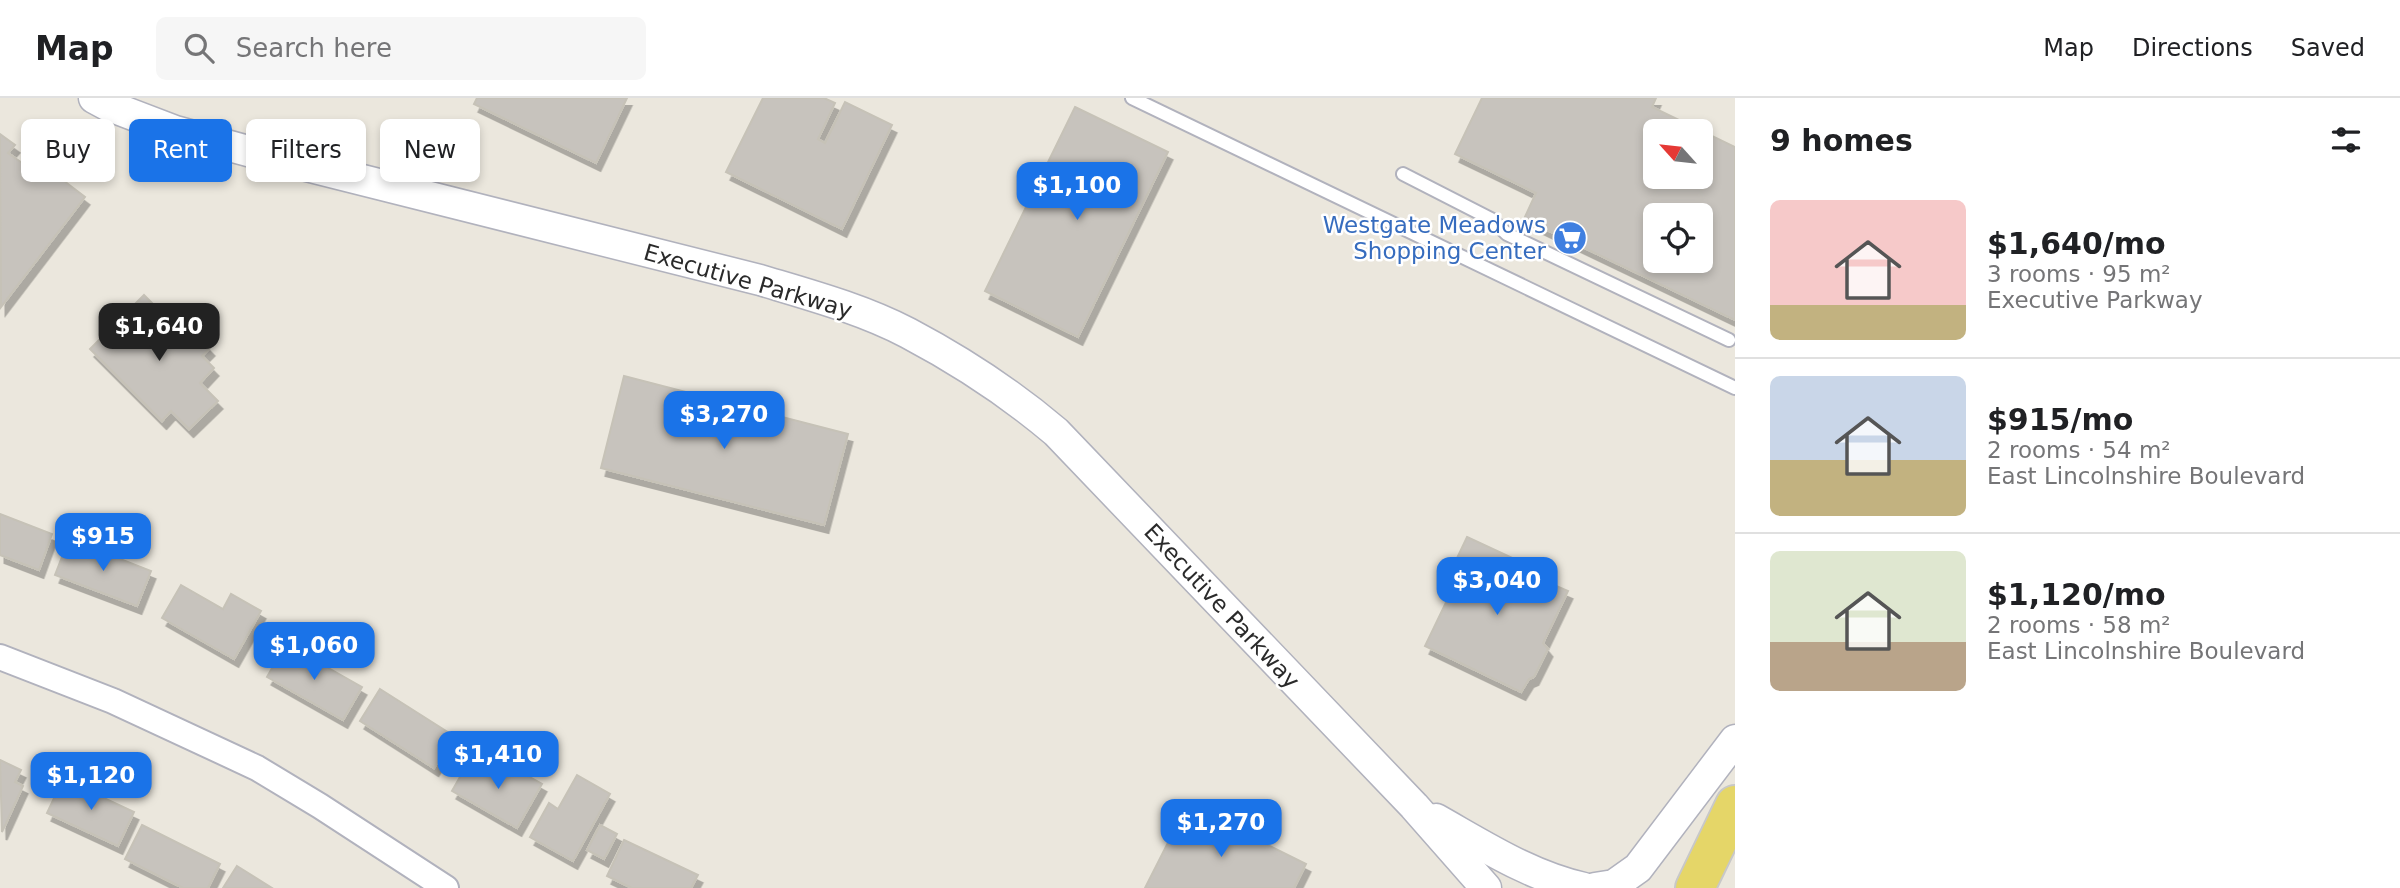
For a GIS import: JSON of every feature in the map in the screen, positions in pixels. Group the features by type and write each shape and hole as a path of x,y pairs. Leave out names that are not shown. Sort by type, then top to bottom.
{"main road":[{"path":"1695,888 1735,805"}],"street":[{"name":"Executive Parkway","path":"94,98 175,131 814,296 906,332 953,358 1018,400 1056,432 1414,806 1486,888"},
{"path":"0,657 113,701 257,768 446,888"},
{"path":"1595,888 1615,885 1638,868 1735,740"},
{"path":"1414,806 1523,867 1557,882 1584,888"}],"lane":[{"path":"1132,98 1735,388"},
{"path":"1403,174 1491,219 1507,234 1729,340"}],"building":[{"path":"477,98 627,98 596,163 474,104"},
{"path":"763,98 824,98 835,103 818,139 825,143 845,102 892,125 842,229 726,172"},
{"path":"1482,98 1656,98 1652,107 1677,119 1643,119 1643,189 1713,189 1713,136 1735,147 1735,320 1524,219 1536,193 1455,154"},
{"path":"1075,107 1168,152 1078,337 985,291"},
{"path":"0,134 15,145 8,153 21,162 21,182 65,182 85,197 1,307"},
{"path":"144,295 185,336 192,329 210,348 202,356 214,368 200,383 218,401 189,429 171,411 162,421 90,349"},
{"path":"624,376 848,434 824,525 601,468"},
{"path":"0,514 52,534 39,570 0,555"},
{"path":"1467,537 1523,563 1519,570 1568,591 1543,643 1548,649 1534,677 1529,679 1521,692 1425,646 1465,563 1457,558"},
{"path":"69,539 151,571 137,606 55,575"},
{"path":"181,585 223,609 231,594 261,611 234,659 162,618"},
{"path":"286,644 362,687 343,720 267,677"},
{"path":"380,689 454,736 434,768 360,721"},
{"path":"472,756 503,774 508,765 542,784 517,828 452,791"},
{"path":"0,760 21,770 15,782 23,786 2,832"},
{"path":"577,775 610,794 573,861 530,837 549,803 558,809"},
{"path":"63,779 134,812 118,846 47,813"},
{"path":"1187,805 1306,864 1294,888 1145,888"},
{"path":"142,825 220,864 208,888 183,888 125,859"},
{"path":"600,825 617,834 604,859 587,850"},
{"path":"624,840 698,875 691,888 632,888 607,876"},
{"path":"237,866 272,888 223,888"}],"place":[{"name":"Westgate Meadows Shopping Center","path":"1570,238"}]}
